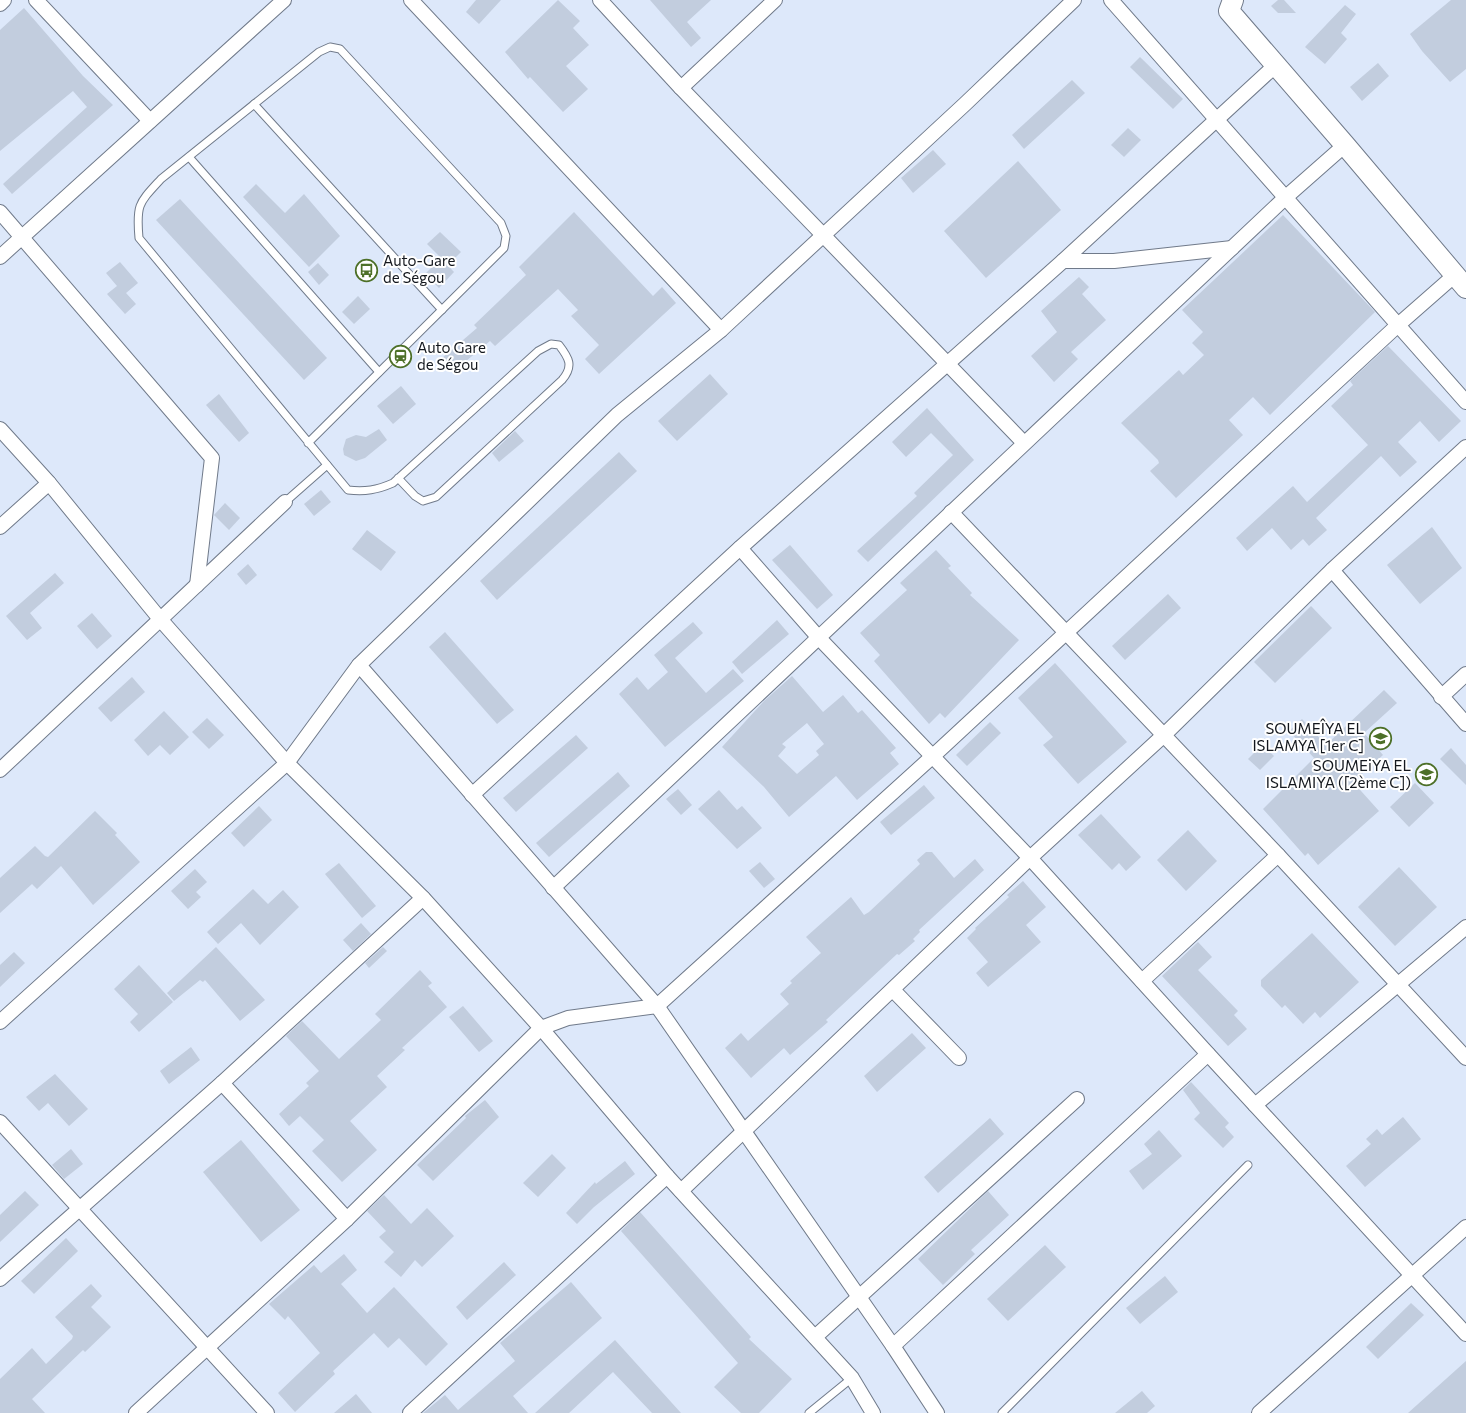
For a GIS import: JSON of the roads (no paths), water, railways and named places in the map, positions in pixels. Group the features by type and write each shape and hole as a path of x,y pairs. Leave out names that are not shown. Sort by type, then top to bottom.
{"main road":[{"path":"1227,4 1460,282"}],"street":[{"path":"0,4 4,0"},
{"path":"36,0 150,121"},
{"path":"0,257 284,0"},
{"path":"411,0 721,330"},
{"path":"600,0 681,88 1024,443"},
{"path":"681,88 774,0"},
{"path":"0,1022 287,763 359,665 617,414 721,330 1074,0"},
{"path":"1111,0 1466,402"},
{"path":"472,795 740,548 1063,261 1277,64"},
{"path":"553,888 1024,443 1345,144"},
{"path":"0,212 212,458 197,585"},
{"path":"1063,261 1114,261 1232,248"},
{"path":"136,1413 347,1219 541,1028 568,1018 657,1006 932,756 1398,325 1460,282"},
{"path":"0,429 49,484 160,619 287,763 423,898 541,1028 667,1176 852,1378 873,1413"},
{"path":"681,1191 1030,858 1164,735 1332,570 1466,447"},
{"path":"0,527 49,484"},
{"path":"0,770 286,502"},
{"path":"952,512 1278,855 1466,1058"},
{"path":"740,548 819,638 1030,858 1466,1334"},
{"path":"1332,570 1466,724"},
{"path":"359,665 657,1006 893,1346 937,1413"},
{"path":"1441,697 1466,674"},
{"path":"1142,981 1278,855"},
{"path":"0,1280 222,1083 423,898"},
{"path":"1255,1105 1396,984 1466,927"},
{"path":"893,990 959,1058"},
{"path":"893,1346 1208,1054"},
{"path":"222,1083 347,1219"},
{"path":"815,1337 1077,1099"},
{"path":"0,1122 267,1413"},
{"path":"410,1413 667,1176"},
{"path":"1259,1413 1466,1227"}],"lane":[{"path":"308,443 504,248 506,236 501,223 340,49 330,47 319,52 161,179 141,201 137,215 139,238 308,443 348,490 361,492 378,489 398,478 538,351 551,344 559,345 568,356 571,363 569,372 562,380 436,497 423,502 398,478"},
{"path":"254,104 442,310"},
{"path":"189,157 379,372"},
{"path":"286,502 327,465"},
{"path":"1002,1413 1248,1165"},
{"path":"809,1413 852,1378"}],"place":[{"name":"Auto-Gare de Ségou","path":"367,270"},
{"name":"Auto Gare de Ségou","path":"401,357"},
{"name":"SOUMEÎYA EL ISLAMYA [1er C]","path":"1380,738"},
{"name":"SOUMEiYA EL ISLAMIYA ([2ème C])","path":"1427,775"}]}
